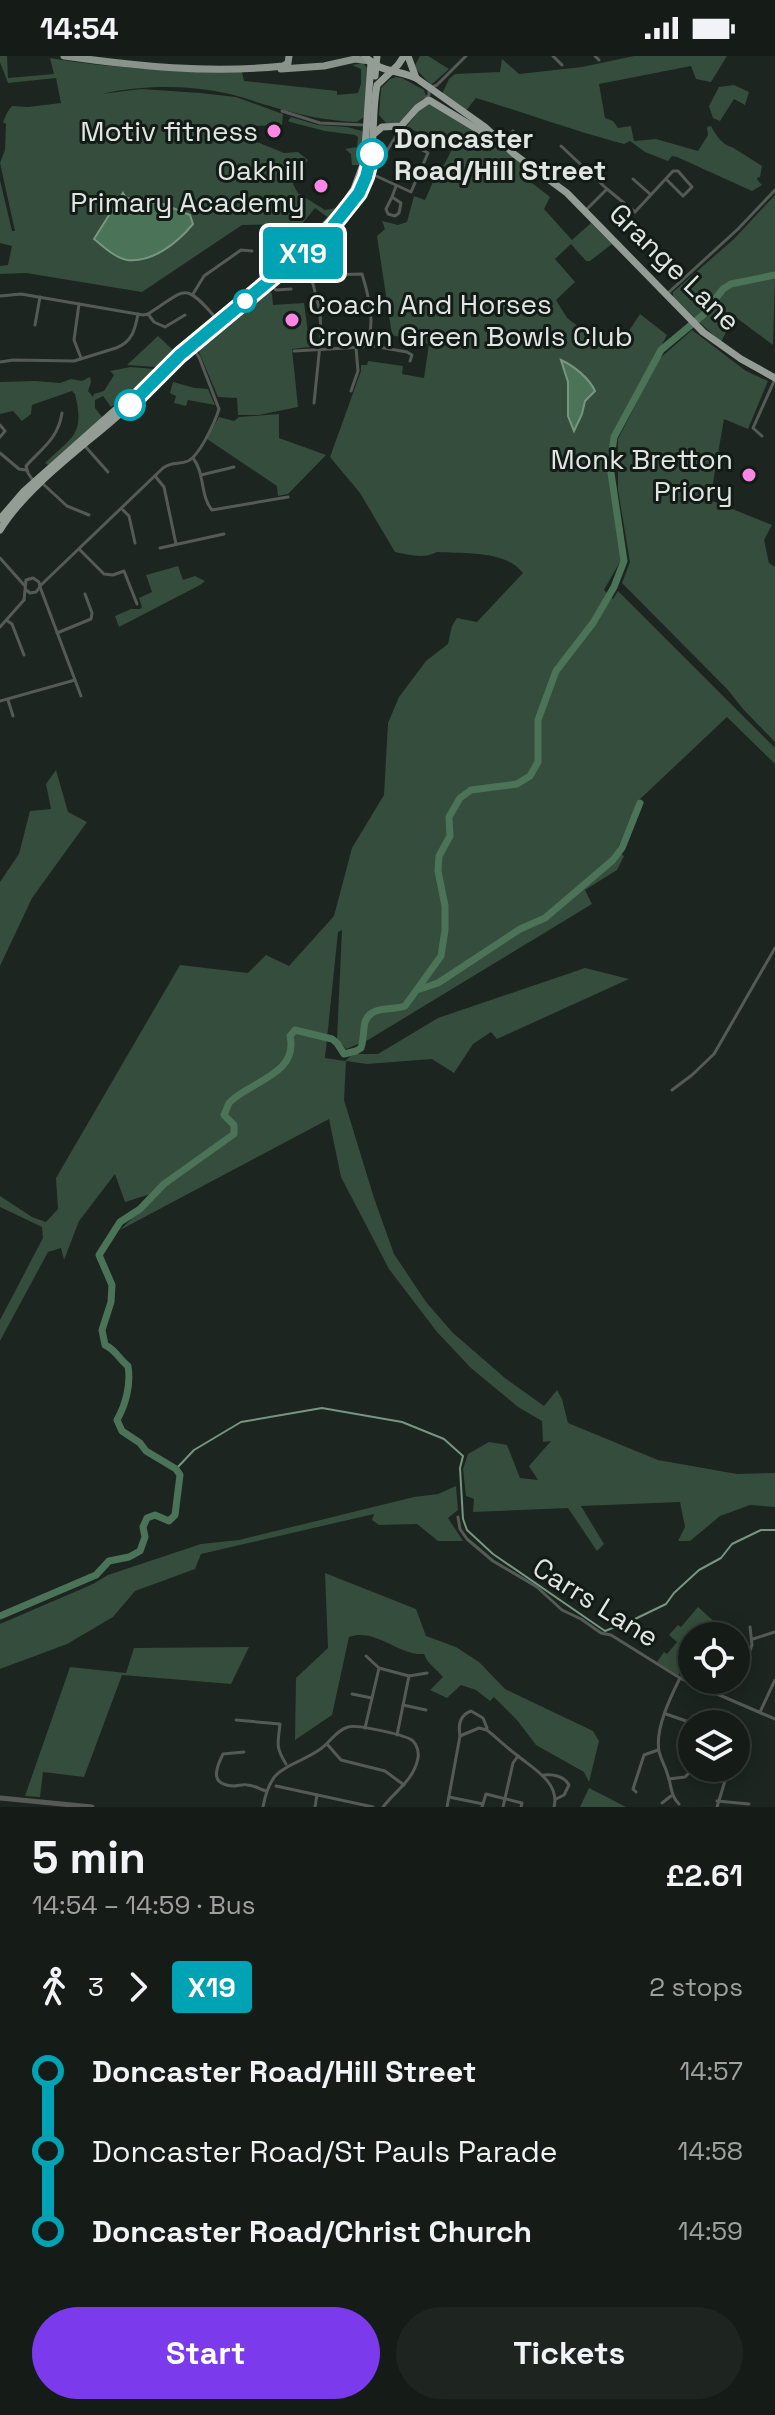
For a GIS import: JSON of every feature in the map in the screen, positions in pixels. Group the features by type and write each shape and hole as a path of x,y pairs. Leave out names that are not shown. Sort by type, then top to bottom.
{"highway":[{"path":"218,320 268,282 350,197 364,162 377,85 406,56 416,78"},
{"path":"372,60 383,70 416,78"},
{"path":"0,530 38,482 191,342 328,232 355,199 369,168 374,134 372,60"},
{"name":"Grange Lane","path":"416,78 485,127 567,193 688,318 719,345 775,379"},
{"path":"374,134 385,126 397,127 417,108 431,100 503,144"},
{"path":"0,519 16,499 84,445 103,425"}],"main road":[{"path":"64,56 165,68 291,69 355,59 372,60"},
{"path":"270,68 284,66 290,57"},
{"path":"290,57 293,65 302,67"}],"street":[{"path":"553,56 562,65"},
{"path":"417,108 429,95 429,88 437,85 464,57"},
{"path":"282,111 320,123 372,117 385,126"},
{"path":"396,136 428,153 411,192 374,175 396,136 397,127"},
{"path":"503,144 513,131"},
{"path":"561,146 635,212 673,171 678,171 692,187 683,196 666,179"},
{"path":"633,179 650,194"},
{"path":"392,197 401,203 395,216 388,214 386,209 396,186"},
{"path":"585,211 607,189"},
{"path":"666,294 732,236 775,190"},
{"path":"193,294 204,276 241,250 252,251"},
{"path":"294,257 312,281 320,312 321,335 314,403"},
{"path":"312,281 323,275 359,273 364,279 371,322 365,346"},
{"path":"268,282 276,290 291,289"},
{"path":"0,296 17,294 148,314 178,294 193,294 218,320"},
{"path":"35,325 40,297"},
{"path":"79,304 74,340 81,359"},
{"path":"0,355 1,362 81,359 122,346 132,336 138,314"},
{"path":"148,314 154,322 165,327 185,315"},
{"path":"0,627 24,600 169,463 182,463 198,452 219,409 191,342"},
{"path":"294,351 365,346 407,352 412,355 410,361"},
{"path":"351,391 358,371 356,348"},
{"path":"762,436 753,428 775,379"},
{"path":"26,470 59,429 62,413"},
{"path":"0,425 5,431 0,437"},
{"path":"84,445 108,472"},
{"path":"0,453 19,469 26,470 73,510 89,515"},
{"path":"193,458 201,475 207,504 212,510 288,497"},
{"path":"201,475 234,467"},
{"path":"155,476 164,487 176,544"},
{"path":"122,508 129,516 135,543"},
{"path":"160,548 224,534"},
{"path":"79,549 104,574 113,575 132,569"},
{"path":"0,558 25,587 44,598"},
{"path":"124,571 137,604"},
{"path":"17,575 33,578 40,587 81,696"},
{"path":"24,600 26,580 49,576"},
{"path":"57,633 91,619 90,604 85,597"},
{"path":"6,620 12,624 24,655"},
{"path":"0,701 75,680"},
{"path":"8,699 13,716"},
{"path":"672,1090 714,1054 775,948"},
{"name":"Carrs Lane","path":"458,1517 460,1529 467,1539 493,1561 537,1587 562,1610 601,1633 611,1635 678,1677"},
{"path":"750,1627 753,1639 750,1648"},
{"path":"753,1639 774,1634"},
{"path":"366,1656 379,1668 409,1676 427,1673"},
{"path":"365,1728 379,1668"},
{"path":"397,1736 409,1676"},
{"path":"760,1712 775,1680"},
{"path":"678,1683 666,1714 659,1749 671,1796 679,1804"},
{"path":"352,1694 372,1698"},
{"name":"Carrs Lane","path":"718,1694 775,1719"},
{"path":"403,1705 426,1710"},
{"path":"447,1807 462,1717 471,1711 483,1718 487,1730"},
{"path":"666,1714 678,1718"},
{"path":"236,1720 280,1724 276,1742 287,1765"},
{"path":"263,1807 266,1791 277,1774 287,1765 319,1750 346,1727 352,1726 409,1738 414,1742 418,1753 412,1774 383,1807"},
{"path":"460,1736 479,1728 487,1730 544,1775 554,1791 554,1807"},
{"path":"327,1744 341,1760 385,1771 404,1785"},
{"path":"636,1792 633,1789 643,1754 659,1749"},
{"path":"244,1752 223,1754 217,1779 220,1783 233,1786 246,1784 266,1791"},
{"path":"503,1807 513,1763 518,1756"},
{"path":"544,1775 556,1775 569,1785 564,1795 556,1799"},
{"path":"669,1779 678,1778"},
{"path":"717,1807 724,1782"},
{"path":"276,1786 373,1807"},
{"path":"449,1797 483,1806 486,1794 522,1803 521,1807"},
{"path":"315,1807 317,1795"},
{"path":"662,1803 671,1796"},
{"path":"0,1798 92,1807"},
{"path":"717,1801 749,1804"}],"shaded area":[{"path":"0,56 7,56 8,78 54,74 50,58 146,69 242,72 244,81 337,91 337,95 358,93 361,69 352,65 363,63 367,68 365,116 357,122 325,119 231,94 195,89 164,87 117,91 102,94 141,89 200,93 236,97 283,114 282,125 252,126 250,139 284,153 298,152 308,160 293,184 303,203 298,193 325,210 337,208 329,218 315,208 302,224 242,225 142,292 26,273 0,274 0,266 8,265 12,246 0,243 0,180 12,231 15,231 0,163 5,150 6,124 3,122 12,106 61,103 56,78 8,83","holes":["124,194 126,198 163,204 94,239"]},
{"path":"420,56 428,56 449,69 431,85 414,67"},
{"path":"634,56 727,56 711,82 696,79 691,66 599,84 605,118 613,121 618,128 631,126 634,141 656,139 698,151 708,135 707,127 711,126 722,142 762,166 757,178 762,185 752,191 677,157 672,156 668,161 645,152 630,141 624,144 605,139 476,98 465,112 442,94 455,74 500,72 502,59 519,74 582,67"},
{"path":"396,77 424,90 426,96 402,121 386,123 379,115 381,88"},
{"path":"734,85 749,92 745,105 734,99 720,121 713,118 709,106 719,87"},
{"path":"429,103 472,127 535,173 532,183 550,197 544,209 572,240 591,223 612,244 590,261 586,261 571,244 555,259 575,282 556,300 567,318 583,330 590,345 618,348 640,314 667,335 614,437 608,466 621,560 604,590 613,599 618,591 775,748 775,764 727,717 639,800 617,850 624,856 617,870 585,890 592,904 368,1040 346,1049 337,1039 342,930 338,932 325,1058 345,1061 353,1054 378,1054 438,1018 585,968 629,979 497,1039 491,1032 473,1044 454,1073 432,1059 367,1064 346,1061 344,1100 394,1254 426,1302 453,1333 505,1378 544,1406 557,1390 568,1423 658,1460 737,1474 775,1473 775,1507 750,1505 720,1516 690,1541 678,1541 685,1527 680,1502 581,1506 604,1544 597,1551 568,1508 473,1512 474,1499 466,1496 463,1469 468,1454 489,1442 507,1445 520,1478 538,1480 529,1466 551,1441 543,1442 542,1421 518,1407 471,1368 437,1332 389,1269 341,1177 329,1119 120,1230 160,1191 125,1202 115,1174 79,1221 64,1260 61,1248 48,1252 0,1341 0,1320 43,1238 42,1227 0,1207 0,1196 32,1217 46,1222 58,1209 56,1178 180,965 248,973 266,955 289,966 334,916 352,848 384,795 388,723 399,697 426,661 448,644 457,618 477,622 523,573 506,560 484,555 437,552 416,556 395,552 360,493 330,457 361,365 367,365 368,361 403,366 402,374 424,378 429,344 392,335 377,236 385,229 382,221 398,225 407,222 414,196 425,200 441,164 444,165 453,147 406,127","holes":["561,361 591,396 585,401 582,414 568,416 568,382"]},
{"path":"291,117 318,125 362,131 364,139 359,165 352,165 351,154 345,149 357,147 358,137 290,122"},
{"path":"123,193 126,198 163,204 190,215 193,224 180,238 155,255 137,260 118,257 94,239"},
{"path":"775,195 775,273 731,282 695,318 673,298 673,292 734,239"},
{"path":"775,277 773,345 734,316 721,342 698,321 712,310 724,291 736,285"},
{"path":"267,287 272,294 273,305 304,303 310,347 292,349 298,407 259,415 238,415 237,398 218,397 199,352 201,342 247,307"},
{"path":"692,330 746,371 768,381 748,429 724,419 710,500 772,525 764,540 769,563 775,567 775,742 622,583 630,562 618,490 618,439 659,359"},
{"path":"158,336 173,350 156,367 127,365"},
{"path":"561,360 581,373 595,391 585,401 574,431 568,416 568,382"},
{"path":"131,367 154,369 111,407 103,396 95,400 95,408 102,417 100,420 48,465 45,463 69,440 77,427 75,394 72,391 32,405 31,414 22,421 13,411 0,414 0,382 60,383 90,377 88,391 93,397 104,391 114,375 110,371"},
{"path":"173,382 208,389 215,405 188,400 186,406 174,403 176,396 170,393"},
{"path":"279,414 279,438 326,455 288,494 278,496 277,486 207,439 219,417 234,421 239,417"},
{"path":"178,566 183,580 195,576 205,581 119,627 115,616 131,609 140,609 139,598 152,592 146,575"},
{"path":"56,770 68,812 87,822 32,898 0,966 0,882 19,854 30,811 51,809 46,784"},
{"path":"456,1486 458,1510 448,1518 463,1541 438,1541 417,1524 379,1525 372,1520 374,1514 201,1554 195,1569 135,1591 113,1617 67,1644 0,1669 0,1624 108,1575 201,1544 239,1540 414,1497 438,1494"},
{"path":"325,1573 416,1609 426,1636 456,1647 479,1662 505,1689 593,1731 599,1741 589,1782 584,1772 536,1745 494,1697 490,1701 476,1690 461,1685 447,1698 430,1690 443,1677 424,1654 406,1651 368,1636 349,1637 332,1715 295,1740 296,1678 328,1648"},
{"path":"698,1607 715,1622 685,1622"},
{"path":"678,1625 678,1675 657,1662 677,1642 669,1635"},
{"path":"249,1647 231,1684 122,1675 84,1777 43,1772 40,1797 25,1796 70,1667 126,1673 134,1648"},
{"path":"589,1788 626,1807 580,1807"}],"waterway":[{"path":"0,1616 96,1575 109,1561 140,1551 147,1518 155,1515 169,1521 175,1515 180,1475 122,1431 117,1420 127,1394 129,1373 128,1366 105,1345 102,1330 111,1302 112,1285 99,1255 120,1222 140,1209 164,1184 234,1134 234,1125 224,1115 229,1103 280,1069 287,1060 291,1049 290,1036 295,1030 332,1039 344,1054 356,1051 361,1048 368,1017 377,1011 405,1006 441,956 445,906 438,871 439,856 450,836 449,817 460,798 471,790 517,784 530,776 538,762 538,720 556,671 593,623 614,587 624,561 610,466 614,437 661,350 703,315 723,289 731,284 775,275"},
{"path":"420,989 438,983 520,929 545,918 613,860 622,848 640,803"},
{"path":"176,1469 194,1450 241,1422 322,1408 402,1422 444,1439 463,1456 460,1468 463,1519 467,1530 493,1554 605,1631 666,1604 699,1570 721,1558 732,1544 761,1530 775,1530"}],"bus line":[{"name":"X19","path":"130,405 180,355 328,232 359,193 372,154"}],"place":[{"name":"Motiv fitness","path":"274,131"},
{"name":"Doncaster Road/Hill Street","path":"372,154"},
{"name":"Oakhill Primary Academy","path":"321,186"},
{"name":"Coach And Horses Crown Green Bowls Club","path":"292,320"},
{"name":"Monk Bretton Priory","path":"749,475"}]}
